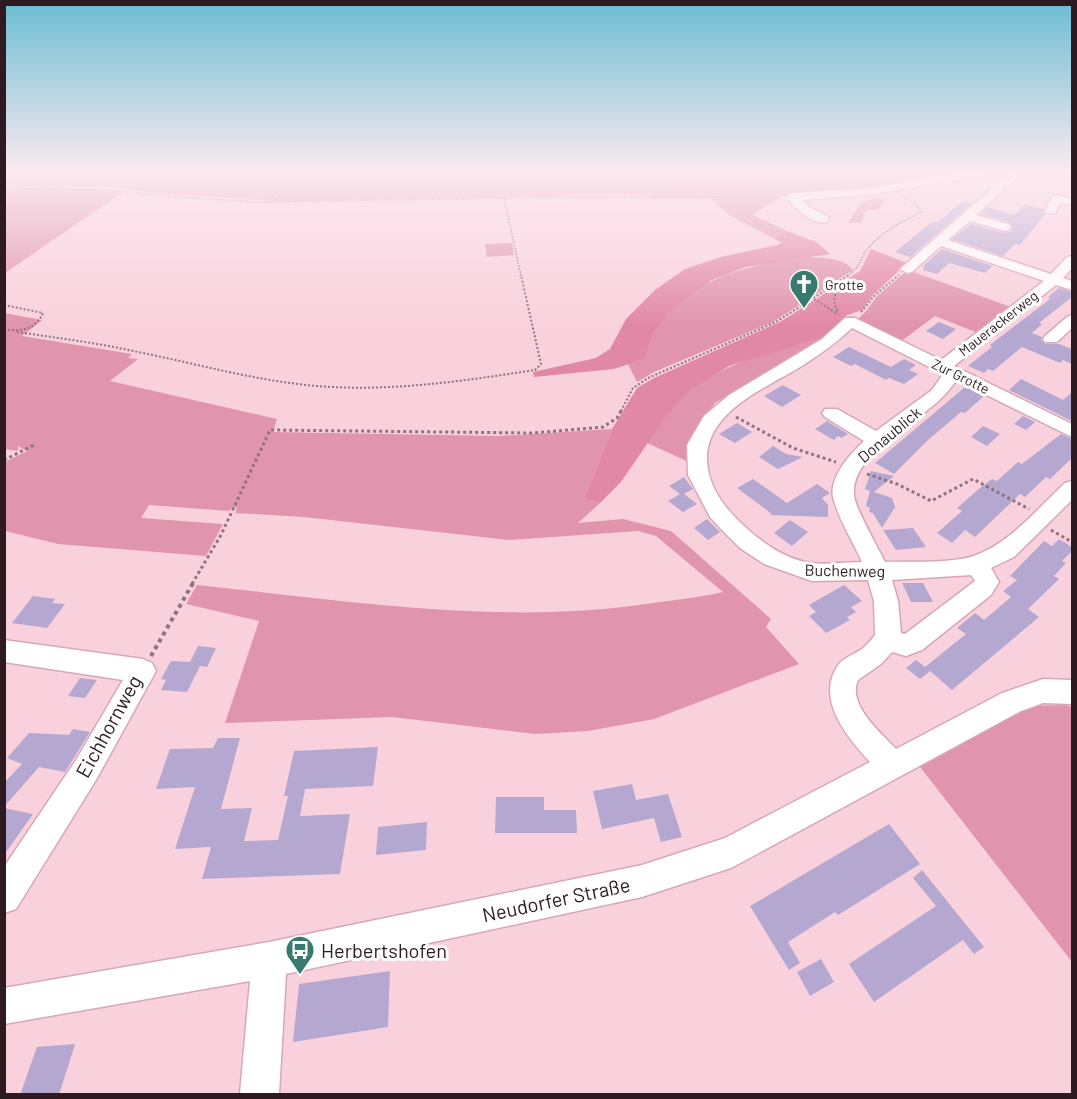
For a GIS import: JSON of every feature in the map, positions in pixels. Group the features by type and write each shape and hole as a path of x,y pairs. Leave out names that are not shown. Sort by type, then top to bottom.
{"street":[{"path":"907,269 960,222"},
{"path":"989,222 1005,227"},
{"path":"938,241 982,249 1072,286"},
{"name":"Mauerackerweg","path":"948,370 1054,280 1072,260"},
{"name":"Zur Grotte","path":"844,317 1072,431"},
{"name":"Buchenweg","path":"844,317 841,333 763,380 722,408 702,434 696,451 697,471 708,500 759,550 775,561 794,569 812,572 928,570 978,565 1006,551 1072,488"},
{"path":"1051,339 1072,321"},
{"name":"Donaublick","path":"888,640 890,621 879,571 843,495 843,482 850,468 861,455 939,393 947,378 948,370"},
{"path":"831,413 879,441"},
{"path":"892,765 850,716 843,700 843,685 848,672 871,657 888,640 906,645 913,642 983,588 987,582 978,565"},
{"name":"Eichhornweg","path":"4,651 143,671 86,770 4,897"},
{"name":"Neudorfer Straße","path":"4,1006 269,960 642,881 731,852 1012,702 1043,692 1072,692"},
{"path":"260,1095 269,960"}],"path":[{"path":"4,329 114,346 244,375 319,386 399,387 443,384 535,369 541,364 509,222"},
{"path":"143,671 221,535 270,430 531,434 603,427 617,418 633,388 648,378 776,322 814,299 858,269 869,247 902,222"},
{"path":"844,317 865,309 875,294 907,269"},
{"path":"837,282 834,301 844,317"},
{"path":"814,299 844,317"},
{"path":"4,305 43,313 42,319 30,328 17,332"},
{"path":"4,460 34,445"},
{"path":"973,479 1072,542"}],"shaded area":[{"path":"5,222 79,222 5,273"},
{"path":"743,222 768,222 787,231 773,238"},
{"path":"787,231 816,242 830,254 746,267 712,280 668,312 652,334 644,359 614,369 534,377 533,372 596,358 610,349 626,319 655,290 685,269 721,257 777,245 782,243 773,238"},
{"path":"512,243 514,255 487,257 485,244"},
{"path":"871,249 907,263 873,295 862,310 847,315 823,337 729,366 691,389 667,415 621,482 600,503 584,499 612,429 637,388 654,378 780,322 860,271"},
{"path":"807,257 838,260 853,270 773,322 654,372 637,382 628,364 644,359 652,333 665,315 681,300 720,277 764,264"},
{"path":"908,270 1011,307 978,333 935,316 900,342 857,320 877,296"},
{"path":"4,313 42,320 22,336 132,354 128,358 138,359 110,381 277,419 273,432 499,436 612,429 584,499 600,503 578,523 623,519 671,531 771,619 766,627 799,664 654,719 588,731 535,734 392,717 225,723 259,621 186,604 197,585 371,604 486,612 602,609 723,592 656,536 638,531 509,540 304,517 235,513 237,508 231,508 229,511 149,505 141,518 223,524 206,556 58,544 5,531 5,462 27,451 18,446 18,451 5,449"},
{"path":"823,337 715,403 692,433 691,463 647,443 678,401 703,381 754,357"},
{"path":"1065,705 1072,707 1072,962 917,763 1025,706"}],"building":[{"path":"931,222 950,222 910,257 895,252"},
{"path":"1010,222 1038,222 1020,245 1015,244 1003,256 952,239 971,224 1004,233 1010,232 1013,228"},
{"path":"942,249 992,266 985,273 949,263 937,274 922,270 925,267 922,267"},
{"path":"1059,288 1072,292 1072,297 1039,323 1042,324 1032,333 1042,337 1041,340 1045,344 1059,344 1072,349 1072,364 1063,360 1060,363 1022,347 993,371 988,369 984,373 968,366 992,347 990,345 1050,299 1048,297"},
{"path":"939,322 956,329 943,339 926,331"},
{"path":"849,347 891,367 904,359 916,365 909,370 918,374 904,384 889,378 886,380 855,364 851,366 833,357"},
{"path":"1021,379 1063,400 1072,392 1072,421 1009,390"},
{"path":"783,385 801,395 782,407 764,396"},
{"path":"965,387 984,396 928,440 894,474 875,463"},
{"path":"1023,416 1035,422 1026,430 1014,424"},
{"path":"827,421 848,434 841,438 838,436 834,440 815,429"},
{"path":"737,423 752,432 735,443 719,434"},
{"path":"983,426 1000,434 987,446 971,437"},
{"path":"1061,434 1072,439 1072,458 1050,479 1046,477 1025,497 1020,494 975,537 965,530 952,543 937,533 962,511 957,508 980,488 992,479 997,481 1018,462 1022,464"},
{"path":"773,446 786,454 803,457 778,469 759,457"},
{"path":"871,471 894,476 874,492 892,498 895,507 882,528 873,513 869,512 870,508 866,506 870,491 865,489"},
{"path":"684,477 693,489 684,494 697,504 683,512 668,501 680,494 669,486"},
{"path":"753,479 787,503 817,484 830,493 822,498 828,505 828,517 769,515 772,514 737,488"},
{"path":"707,519 720,532 708,540 694,528"},
{"path":"790,520 808,532 792,546 774,533"},
{"path":"913,528 926,547 896,550 883,530"},
{"path":"1059,539 1072,547 1072,551 1062,561 1066,563 1054,576 1059,579 1028,609 1039,617 952,690 930,671 920,679 906,668 916,660 925,667 966,634 957,628 975,613 984,620 1011,597 1003,591 1017,580 1010,576 1044,541 1052,546"},
{"path":"902,583 923,583 933,602 911,602"},
{"path":"844,585 862,601 851,607 856,612 847,617 850,620 826,633 809,616 816,612 809,605"},
{"path":"33,596 55,599 52,603 65,604 47,628 12,623"},
{"path":"198,646 216,648 207,667 200,666 187,692 161,690 166,680 161,679 171,661 190,662"},
{"path":"80,678 97,680 85,698 68,696"},
{"path":"73,729 90,732 65,772 39,767 4,807 4,783 22,764 7,758 29,733 69,735"},
{"path":"218,738 240,738 221,809 252,808 244,841 278,840 288,796 284,796 294,751 378,747 373,786 305,789 300,816 350,814 340,874 202,879 211,847 175,849 195,787 156,789 170,749 213,748"},
{"path":"632,784 636,800 668,794 682,837 661,842 654,818 602,829 593,791"},
{"path":"496,797 544,797 544,810 576,810 577,833 495,833"},
{"path":"4,808 33,814 4,855"},
{"path":"427,822 426,850 376,855 378,827"},
{"path":"889,824 920,864 838,915 835,912 788,942 800,963 789,970 750,906"},
{"path":"922,870 984,947 974,954 963,940 874,1002 849,964 936,906 913,878"},
{"path":"821,959 834,982 810,996 797,972"},
{"path":"390,971 388,1027 293,1042 299,984"},
{"path":"75,1044 59,1095 20,1095 37,1047"}],"place":[{"name":"Grotte","path":"804,310"},
{"name":"Herbertshofen","path":"300,976"}]}
